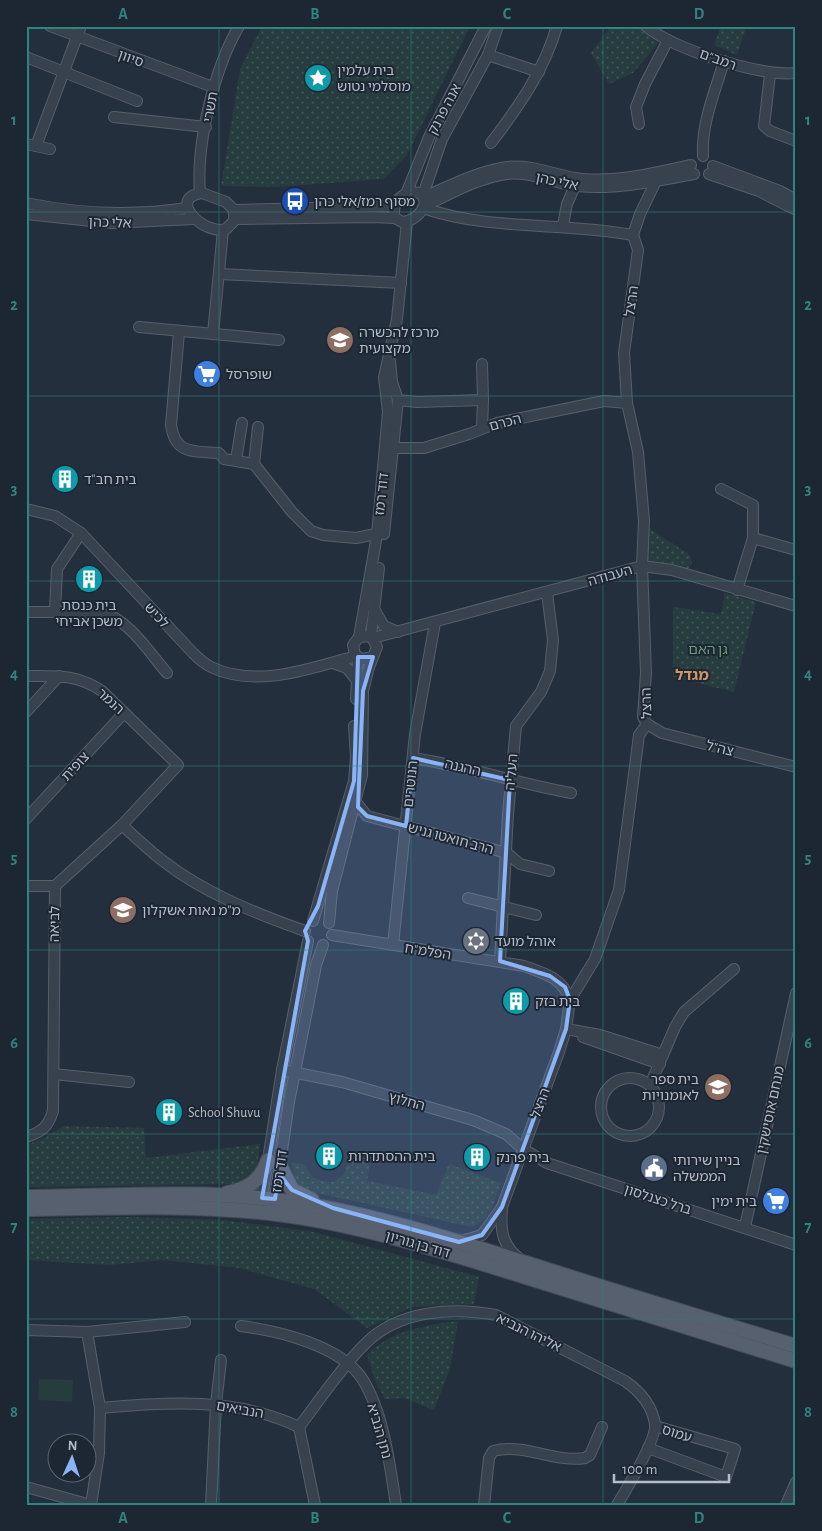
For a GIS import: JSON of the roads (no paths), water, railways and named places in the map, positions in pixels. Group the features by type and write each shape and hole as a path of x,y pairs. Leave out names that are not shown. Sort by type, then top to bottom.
{"main road":[{"path":"210,1196 233,1192 252,1184 274,1163 292,1190 333,1208"},
{"name":"דוד בן גוריון","path":"26,1197 210,1196 269,1199 333,1208 377,1218 459,1242 796,1346"},
{"name":"דוד בן גוריון","path":"26,1209 183,1208 268,1213 382,1234 796,1361"}],"street":[{"name":"סיוון","path":"50,26 79,31 213,87"},
{"name":"תשרי","path":"200,193 199,174 213,87 239,26"},
{"name":"אנה פרנק","path":"406,194 428,137 486,26"},
{"name":"אנה פרנק","path":"424,201 442,139 488,55 498,26"},
{"path":"491,142 522,102 540,72 557,26"},
{"name":"רמב\"ם","path":"646,26 668,40 724,62 770,74 796,73"},
{"path":"50,149 31,145 64,72 79,31"},
{"path":"640,124 636,107 645,84 668,40"},
{"path":"488,55 540,72"},
{"path":"26,57 137,101"},
{"path":"703,156 702,139 705,123 724,62"},
{"path":"770,74 764,126 770,131 796,140"},
{"path":"114,117 206,128"},
{"path":"711,170 711,160 703,156 695,158 693,170 700,177 711,170 780,191 796,200"},
{"name":"אלי כהן","path":"424,201 478,175 506,167 532,167 569,177 597,179 693,170"},
{"name":"אלי כהן","path":"424,201 495,176 508,174 533,175 575,186 605,186 656,180 693,170"},
{"path":"711,170 796,210"},
{"name":"הרצל","path":"526,1264 504,1244 500,1222 502,1207 566,1028 570,1000 595,959 614,907 626,845 639,735 647,724 643,717 646,673 642,566 644,521 638,452 627,403 624,353 638,250 634,235 640,214 656,180"},
{"path":"563,226 567,204 575,186"},
{"path":"395,218 394,206 400,198 406,194 416,192 424,201 457,218 563,226 634,235"},
{"path":"200,193 208,194 226,202 234,215 231,226 223,230 214,229 193,219 187,208 192,196 200,193"},
{"path":"234,215 395,218 397,221 407,222 416,216 424,201"},
{"name":"אלי כהן","path":"26,204 66,210 121,213 164,212 187,208"},
{"path":"234,215 394,206"},
{"name":"אלי כהן","path":"26,214 112,224 193,219"},
{"name":"דוד רמז","path":"390,448 388,407 383,384 384,369 390,352 401,283 407,222"},
{"path":"212,334 223,230"},
{"path":"219,274 401,283"},
{"path":"139,327 279,340"},
{"path":"179,332 171,426 173,440 180,447 189,450 219,453 224,459 245,461"},
{"name":"דוד רמז","path":"372,637 380,533 398,400 392,382 390,352"},
{"path":"482,364 482,428"},
{"path":"398,400 417,402 483,400"},
{"name":"הכרם","path":"390,448 424,448 497,423 604,401 627,403"},
{"path":"242,423 245,461 311,531 323,535 346,537 380,533"},
{"path":"245,461 258,427"},
{"path":"721,489 753,505 753,538 736,590"},
{"name":"לכיש","path":"26,509 55,516 82,533 193,653 210,667 232,674 258,677 285,674 357,657"},
{"path":"55,612 57,568 82,533"},
{"name":"דוד רמז","path":"356,641 380,533"},
{"path":"753,538 796,550"},
{"name":"העבודה","path":"372,637 424,626 642,566 672,570 796,606"},
{"name":"העליה","path":"500,962 510,780 516,726 540,692 550,671 553,640 547,593"},
{"path":"373,608 384,626 399,632"},
{"path":"26,612 102,612 111,616 131,632 167,672"},
{"name":"הנוטרים","path":"393,945 413,758 435,623"},
{"name":"העבודה","path":"375,654 398,637 424,626"},
{"path":"372,637 377,644 363,691 361,725 363,763 356,802 332,891 329,924 332,935 329,942 323,946 315,946 308,941 305,930 313,921 354,781 356,757 354,710 358,682 356,641 372,637"},
{"name":"לכיש","path":"307,669 346,651 356,641"},
{"path":"357,657 366,660 375,654"},
{"path":"330,663 347,668 358,682"},
{"name":"הנמר","path":"26,676 76,677 90,683 102,691 178,765"},
{"path":"26,712 59,676"},
{"name":"צופית","path":"26,819 124,712"},
{"name":"צה\"ל","path":"647,724 662,733 796,767"},
{"name":"ההגנה","path":"413,758 480,771 510,780 571,793"},
{"name":"לביאה","path":"26,1137 41,1132 49,1123 53,1111 55,886 122,825 178,765"},
{"name":"הרב חואטו גניש","path":"356,802 367,816 507,854 520,864 549,871"},
{"path":"122,825 163,861 192,880 275,920 305,930"},
{"path":"26,886 55,886"},
{"path":"468,898 536,916"},
{"path":"313,921 321,919 329,924"},
{"name":"הפלמ\"ח","path":"332,935 524,966 550,976 565,987 570,1000"},
{"name":"דוד רמז","path":"268,1213 282,1070 308,941"},
{"name":"דוד רמז","path":"274,1163 295,1073 316,965 323,946"},
{"path":"650,1085 675,1027 684,1012 734,969"},
{"name":"מנחם אוסישקין","path":"745,1227 796,993"},
{"path":"566,1028 600,1043 661,1060"},
{"name":"החלוץ","path":"282,1070 342,1082 464,1117 506,1134 523,1149"},
{"path":"54,1074 129,1082"},
{"path":"631,1078 641,1080 650,1085 656,1092 660,1110 652,1127 636,1136 618,1134 610,1129 601,1112 601,1102 605,1092 612,1084 631,1078"},
{"name":"ברל כצנלסון","path":"523,1149 547,1163 796,1245"},
{"name":"הרצל","path":"459,1242 482,1235 502,1207"},
{"name":"אליהו הנביא","path":"298,1427 366,1342 393,1325 418,1316 446,1310 475,1311 496,1315 632,1386 647,1401 656,1426"},
{"path":"26,1330 87,1332 185,1322"},
{"name":"נתן הנביא","path":"241,1326 269,1330 312,1342 348,1364 363,1380 378,1416 390,1466 396,1505"},
{"path":"26,1488 91,1505 99,1452 100,1408 87,1332"},
{"path":"211,1505 216,1404 221,1360"},
{"name":"הנביאים","path":"100,1408 182,1402 216,1404 276,1416 298,1427"},
{"path":"617,1505 648,1448 656,1426"},
{"name":"עמוס","path":"648,1448 726,1477 735,1449 656,1426"},
{"path":"298,1427 315,1505"},
{"path":"484,1505 488,1458 493,1451 502,1449 526,1450 585,1458 590,1455 602,1427"},
{"path":"786,1505 796,1482"}],"place":[{"name":"בית עלמין מוסלמי נטוש","path":"318,78"},
{"name":"מסוף רמז/אלי כהן","path":"295,201"},
{"name":"מרכז להכשרה מקצועית","path":"340,340"},
{"name":"שופרסל","path":"207,374"},
{"name":"בית חב\"ד","path":"65,479"},
{"name":"בית כנסת משכן אביחי","path":"89,579"},
{"name":"מ\"מ נאות אשקלון","path":"123,910"},
{"name":"אוהל מועד","path":"476,941"},
{"name":"בית בזק","path":"516,1001"},
{"name":"בית ספר לאומנויות","path":"718,1087"},
{"name":"School Shuvu","path":"169,1112"},
{"name":"בית ההסתדרות","path":"329,1156"},
{"name":"בית פרנק","path":"477,1157"},
{"name":"בניין שירותי הממשלה","path":"654,1168"},
{"name":"בית ימין","path":"776,1201"}],"district":[{"name":"מגדל","path":"692,675"}],"park label":[{"name":"גן האם","path":"708,649"}]}
